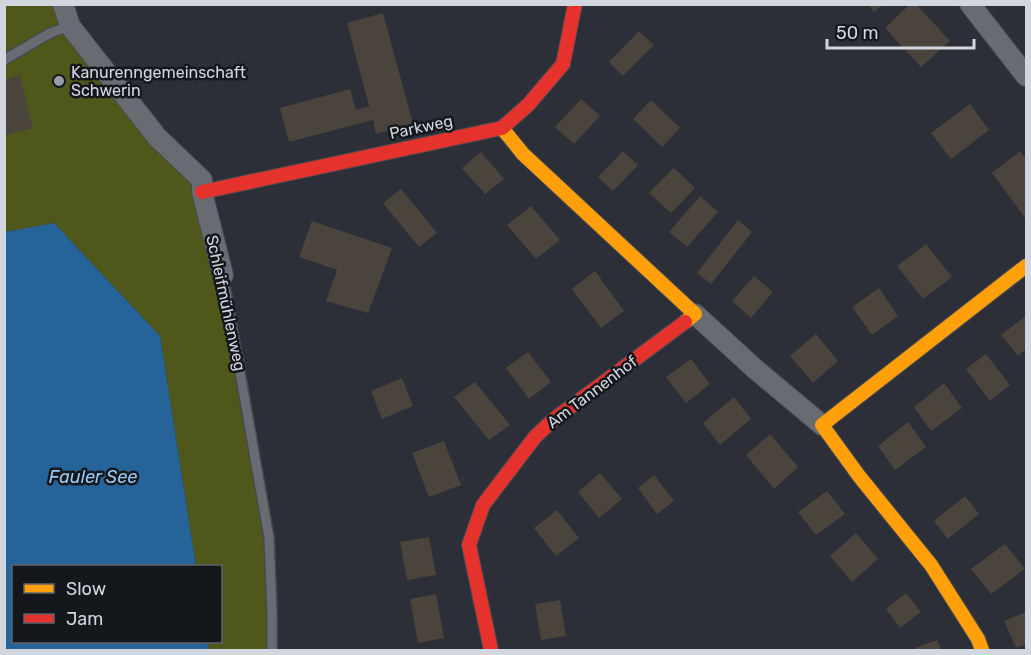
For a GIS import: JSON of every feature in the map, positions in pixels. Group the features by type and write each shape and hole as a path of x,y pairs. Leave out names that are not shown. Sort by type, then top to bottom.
{"street":[{"name":"Schleifmühlenweg","path":"63,4 69,26 157,137 202,180 202,192 223,275"},
{"name":"Parkweg","path":"202,192 502,128 528,105 564,64 575,4"},
{"path":"970,4 1026,76"},
{"path":"502,128 523,154 695,314 754,368 822,425 859,476 931,565 978,639 982,651"},
{"path":"822,425 1026,267"},
{"name":"Am Tannenhof","path":"491,651 469,545 483,505 535,437 553,420 695,314"}],"lane":[{"path":"4,60 50,33 69,26"},
{"name":"Schleifmühlenweg","path":"223,275 269,538 272,651"}],"green space":[{"path":"5,5 63,5 202,180 223,275 269,538 272,650 209,650 207,643 222,643 222,565 196,565 160,336 54,223 5,232"}],"water":[{"name":"Fauler See","path":"54,223 160,336 196,565 12,565 12,643 207,643 209,650 5,650 5,232"}],"building":[{"path":"868,4 884,4 874,12"},
{"path":"910,4 916,4 950,41 921,67 885,28"},
{"path":"383,13 413,124 376,134 373,120 289,142 280,108 350,89 356,110 369,106 347,23"},
{"path":"639,31 654,45 623,76 609,62"},
{"path":"20,75 33,128 4,136 4,79"},
{"path":"581,99 600,116 574,144 555,127"},
{"path":"651,100 680,128 662,147 633,119"},
{"path":"970,104 989,130 951,159 931,133"},
{"path":"623,151 638,165 613,191 598,177"},
{"path":"1020,151 1026,160 1026,219 992,173"},
{"path":"481,152 504,179 485,194 462,168"},
{"path":"674,168 695,188 671,213 649,193"},
{"path":"401,189 437,233 419,247 383,203"},
{"path":"700,196 718,212 687,247 669,232"},
{"path":"531,206 560,240 536,259 507,225"},
{"path":"738,220 752,232 711,284 697,273"},
{"path":"312,221 392,248 368,313 326,301 337,270 299,257"},
{"path":"926,244 952,277 923,299 897,266"},
{"path":"595,271 624,311 601,328 572,289"},
{"path":"754,276 773,292 751,318 732,301"},
{"path":"879,288 898,316 872,335 852,307"},
{"path":"1026,316 1026,349 1018,356 1001,335"},
{"path":"816,334 838,361 813,383 790,356"},
{"path":"528,352 551,382 529,399 506,368"},
{"path":"986,354 1010,385 990,401 966,369"},
{"path":"691,359 710,384 686,403 666,377"},
{"path":"402,378 413,406 382,419 371,391"},
{"path":"475,382 510,425 489,440 454,397"},
{"path":"944,383 962,408 931,431 914,407"},
{"path":"734,397 751,419 720,445 703,423"},
{"path":"908,422 926,447 895,470 878,446"},
{"path":"770,434 798,467 774,489 746,455"},
{"path":"444,441 461,485 429,497 412,453"},
{"path":"600,473 622,499 599,518 578,492"},
{"path":"654,475 674,501 657,514 638,488"},
{"path":"827,491 845,514 816,535 798,512"},
{"path":"965,496 979,514 948,539 934,521"},
{"path":"557,510 579,538 556,556 534,528"},
{"path":"856,533 878,559 852,582 830,556"},
{"path":"429,537 436,575 407,580 400,542"},
{"path":"1005,544 1025,569 991,594 971,569"},
{"path":"906,593 921,612 900,628 886,609"},
{"path":"436,594 444,638 418,643 410,599"},
{"path":"560,600 566,636 541,640 535,604"},
{"path":"1026,612 1026,644 1016,648 1004,621"},
{"path":"937,640 941,650 916,650 915,648"}],"traffic: slow":[{"path":"502,128 523,154 695,314 685,322"},
{"path":"982,650 978,639 931,565 859,476 822,425 1026,266"}],"traffic: jam":[{"path":"202,192 502,128 528,105 563,64 575,4"},
{"path":"491,650 469,545 483,505 535,437 553,420 685,322"}],"place":[{"name":"Kanurenngemeinschaft Schwerin","path":"59,81"}]}
